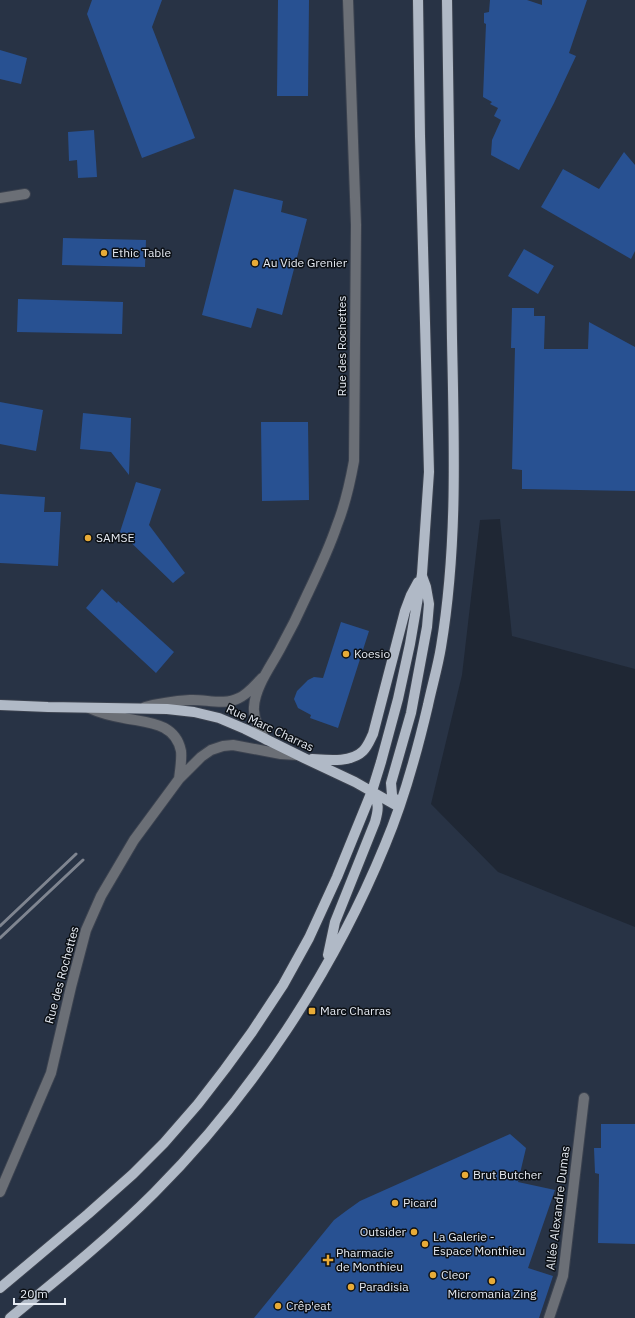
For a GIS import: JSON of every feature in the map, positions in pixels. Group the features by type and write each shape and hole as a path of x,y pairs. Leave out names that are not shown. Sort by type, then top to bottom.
{"main road":[{"path":"0,1288 77,1224 133,1174 164,1143 225,1069 283,985 309,938 337,877 372,791 398,699 410,644 422,574 429,472 418,0"},
{"path":"10,1318 116,1230 156,1192 196,1148 237,1099 274,1049 327,963 366,890 386,844 416,755 441,649 450,576 455,471 447,0"},
{"path":"301,757 329,760 344,759 362,752 368,745 373,734 405,611 411,595 422,574"},
{"path":"399,806 392,795 391,783 411,714 427,627 428,604 426,587 422,574"},
{"name":"Rue Marc Charras","path":"0,705 167,709 194,712 219,718 245,729 372,791 399,806"},
{"path":"327,963 335,922 375,822 379,807 378,801 372,791"}],"street":[{"name":"Rue des Rochettes","path":"266,740 256,725 254,707 256,696 266,673 308,594 338,525 348,492 354,461 356,225 348,0"},
{"path":"0,198 25,194"},
{"name":"Rue des Rochettes","path":"138,708 179,701 192,700 226,702 234,700 244,695 266,673"},
{"path":"87,707 110,716 156,723 170,731 176,739 181,752 179,779"},
{"name":"Rue des Rochettes","path":"0,1192 51,1073 86,930 101,896 134,840 179,779 201,757 211,750 223,746 233,745 301,757"},
{"name":"Allée Alexandre Dumas","path":"549,1318 563,1276 584,1098"}],"shaded area":[{"path":"0,0 635,0 635,669 512,636 500,519 480,520 462,675 431,804 498,872 635,927 635,1318 0,1318"}],"building":[{"path":"92,0 162,0 152,27 195,138 142,158 87,14"},
{"path":"278,0 309,0 308,96 277,96"},
{"path":"490,0 527,0 542,5 542,0 587,0 569,53 576,56 554,103 519,170 491,155 492,140 501,120 494,116 498,108 490,104 492,102 483,97 486,24 484,23 484,13 489,12"},
{"path":"0,50 27,58 21,84 0,79"},
{"path":"94,130 97,177 78,178 77,160 69,161 68,132"},
{"path":"624,152 635,165 635,251 631,259 541,207 563,169 599,189"},
{"path":"234,189 283,201 281,212 307,219 282,315 257,308 251,328 202,315"},
{"name":"Ethic Table","path":"63,238 146,240 145,267 62,265"},
{"path":"524,249 554,266 538,294 508,276"},
{"path":"18,299 123,302 122,334 17,332"},
{"path":"512,308 534,308 534,316 545,316 544,349 588,349 589,322 635,347 635,491 522,489 522,470 512,469 515,348 511,348"},
{"path":"0,402 43,410 36,451 0,444"},
{"path":"83,413 131,418 129,475 111,452 80,449"},
{"path":"261,422 308,422 309,500 262,501"},
{"path":"136,482 161,489 149,525 185,573 173,583 120,532"},
{"path":"0,494 45,497 44,512 61,512 58,566 0,563"},
{"path":"102,589 117,603 118,601 174,652 156,673 86,608"},
{"name":"Koesio","path":"341,622 369,631 338,728 310,718 311,715 298,708 294,699 297,691 308,680 314,677 323,678"},
{"path":"601,1124 635,1124 635,1244 598,1243 599,1174 595,1173 594,1148 601,1148"},
{"name":"La Galerie - Espace Monthieu","path":"510,1134 526,1148 518,1182 555,1190 528,1268 553,1276 539,1318 254,1318 334,1220 346,1211 360,1201"}],"railway":[{"path":"0,926 76,854"},
{"path":"0,938 83,860"}],"place":[{"name":"Ethic Table","path":"104,253"},
{"name":"Au Vide Grenier","path":"255,263"},
{"name":"SAMSE","path":"88,538"},
{"name":"Koesio","path":"346,654"},
{"name":"Marc Charras","path":"312,1011"},
{"name":"Brut Butcher","path":"465,1175"},
{"name":"Picard","path":"395,1203"},
{"name":"Outsider","path":"414,1232"},
{"name":"La Galerie - Espace Monthieu","path":"425,1244"},
{"name":"Pharmacie de Monthieu","path":"328,1260"},
{"name":"Cleor","path":"433,1275"},
{"name":"Micromania Zing","path":"492,1281"},
{"name":"Paradisia","path":"351,1287"},
{"name":"Crêp'eat","path":"278,1306"}]}
